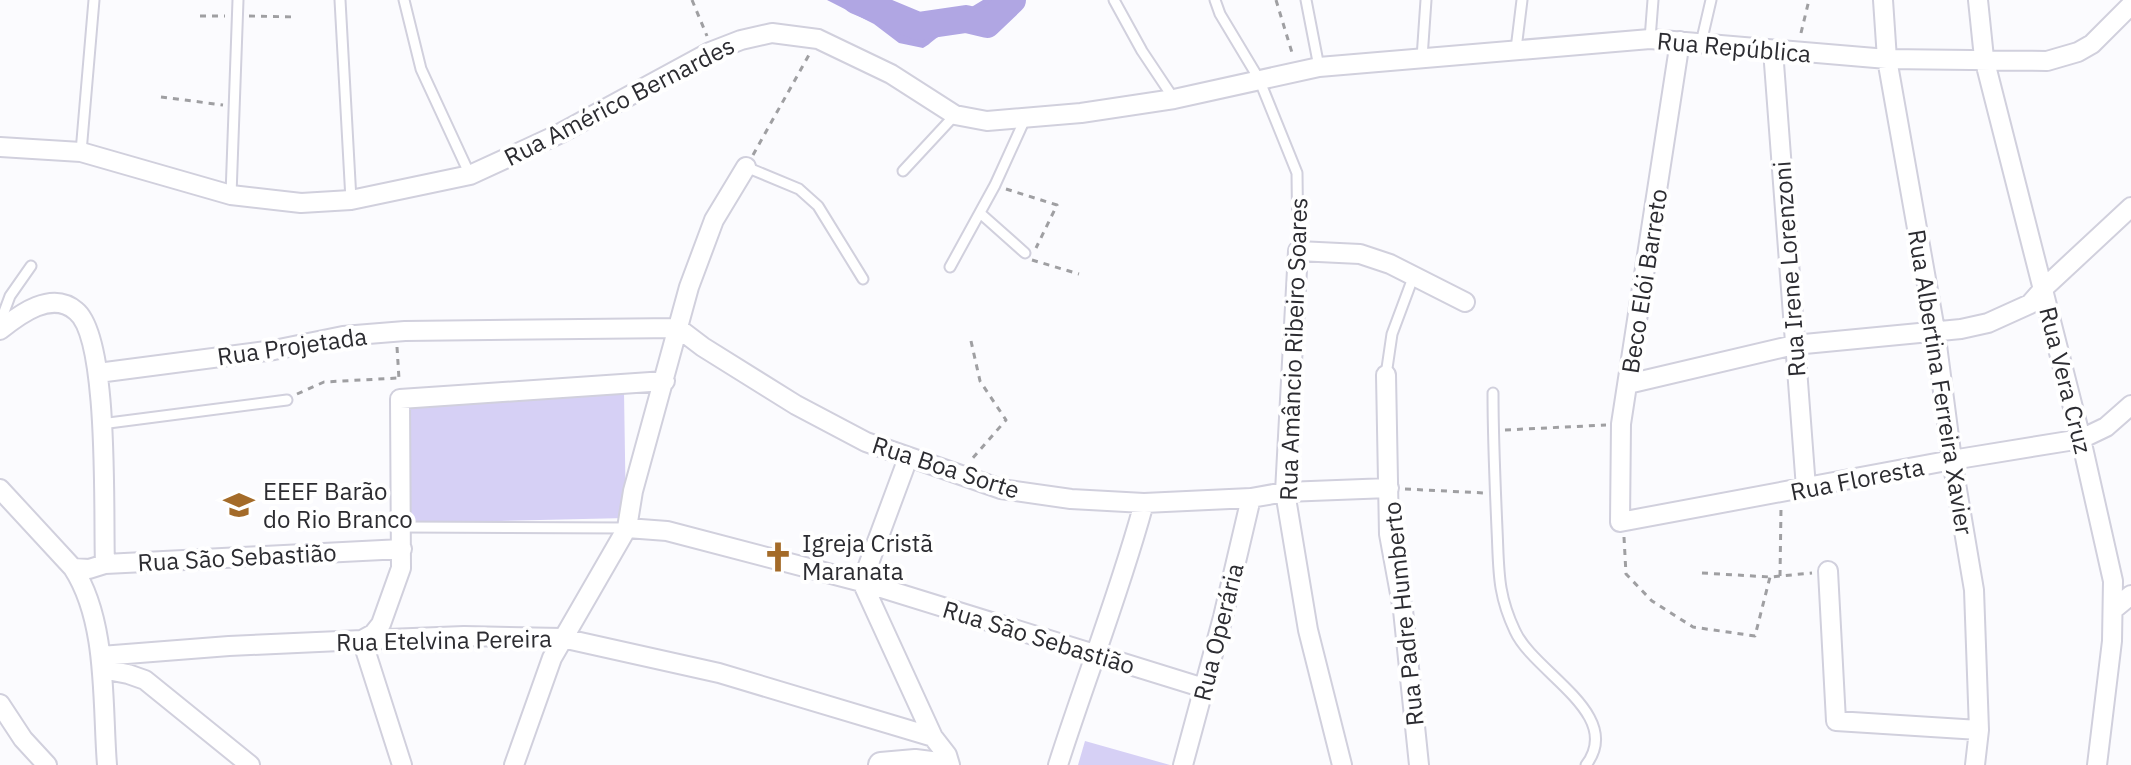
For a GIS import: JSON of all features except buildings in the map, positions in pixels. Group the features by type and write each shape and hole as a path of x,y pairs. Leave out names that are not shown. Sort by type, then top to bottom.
{"street":[{"name":"Rua Albertina Ferreira Xavier","path":"1883,0 1887,59 1935,330 1952,460 1974,590 1979,730 1975,765"},
{"name":"Rua Vera Cruz","path":"1978,0 1984,58 2044,288 2113,581 2114,609 2097,765"},
{"name":"Rua República","path":"1319,67 1650,39 1887,59 2047,61 2065,57 2092,44 2131,5"},
{"name":"Rua Américo Bernardes","path":"0,147 81,152 231,195 301,203 351,200 470,175 559,134 713,51 772,33 818,39 891,74 955,115 987,121 1081,113 1174,99 1319,67"},
{"name":"Beco Elói Barreto","path":"1620,522 1621,424 1680,41"},
{"name":"Rua Irene Lorenzoni","path":"1773,50 1806,488"},
{"path":"514,765 538,693 562,638 627,528 633,491 689,287 714,220 746,167"},
{"path":"1628,384 1794,345 1961,329 2009,316 2030,304 2131,207"},
{"path":"1298,251 1360,254 1414,275 1465,302"},
{"name":"Rua Amâncio Ribeiro Soares","path":"1298,251 1285,492 1308,630 1342,765"},
{"path":"0,330 24,311 52,303 63,303 78,311 87,326 98,373 105,564"},
{"name":"Rua Projetada","path":"98,373 274,350 343,336 396,332 678,328"},
{"name":"Rua Boa Sorte","path":"678,328 796,405 866,442 1001,489 1047,497 1144,503 1389,488"},
{"name":"Rua Padre Humberto","path":"1386,375 1389,534 1403,610 1419,765"},
{"path":"402,765 362,640 373,634 381,624 401,568 400,399 665,381"},
{"name":"Rua Floresta","path":"1620,522 2081,439 2106,427 2131,405"},
{"path":"908,458 862,582 933,737 947,755 950,765"},
{"path":"0,489 73,568 82,582 101,662 107,765"},
{"name":"Rua Operária","path":"1183,765 1251,498"},
{"path":"1058,765 1094,654 1118,595 1144,503"},
{"name":"Rua São Sebastião","path":"627,528 667,531 862,582 1204,688"},
{"name":"Rua São Sebastião","path":"73,568 402,549"},
{"path":"1828,571 1836,721 1979,730"},
{"path":"2114,609 2131,595"},
{"name":"Rua Etelvina Pereira","path":"101,662 229,646 464,636 562,638 719,673 933,737"},
{"path":"101,662 145,680 250,765"},
{"path":"0,704 23,739 47,765"},
{"path":"881,765 915,762 939,765"}],"lane":[{"path":"81,152 94,0"},
{"path":"231,195 238,0"},
{"path":"340,0 351,200"},
{"path":"404,0 421,69 470,175"},
{"path":"1114,0 1142,51 1174,99"},
{"name":"Rua Amâncio Ribeiro Soares","path":"1215,0 1259,79 1297,173 1298,251"},
{"path":"1306,0 1319,67"},
{"path":"1422,58 1426,0"},
{"path":"1516,49 1522,0"},
{"path":"1650,39 1653,0"},
{"path":"1701,43 1711,0"},
{"path":"903,171 955,115"},
{"path":"950,267 995,185 1026,116"},
{"path":"746,167 799,189 818,206 863,279"},
{"path":"980,213 1025,253"},
{"path":"0,323 10,296 31,266"},
{"name":"Rua Padre Humberto","path":"1386,375 1392,334 1414,275"},
{"path":"1493,393 1499,589 1516,635 1543,669 1586,711 1596,737 1595,753 1586,765"},
{"path":"101,424 287,400"},
{"name":"Rua São Sebastião","path":"402,527 627,528"}],"path":[{"path":"692,0 713,51"},
{"path":"1276,0 1298,71"},
{"path":"1796,52 1809,0"},
{"path":"746,167 818,39"},
{"path":"161,97 235,107"},
{"path":"995,185 1057,205 1030,260 1079,274"},
{"path":"396,332 400,399"},
{"path":"958,475 1006,420 980,381 971,341"},
{"path":"287,400 304,389 324,382 398,378"},
{"path":"1493,431 1621,424"},
{"path":"1389,488 1495,494"},
{"path":"1780,576 1781,494"},
{"path":"1620,522 1625,544 1626,574 1652,601 1693,627 1755,636 1770,577"},
{"path":"1702,573 1770,577 1828,571"}],"shaded area":[{"path":"827,0 857,0 875,14 912,31 924,32 983,0 1022,0 994,26 945,34 923,48 899,43 874,24"},
{"path":"624,392 626,518 409,523 405,408"},
{"path":"1085,741 1170,765 1078,765"}],"waterway":[{"path":"856,0 918,26 966,19 987,24 1012,0"}],"place":[{"name":"EEEF Barão do Rio Branco","path":"239,505"},
{"name":"Igreja Cristã Maranata","path":"778,557"}]}
